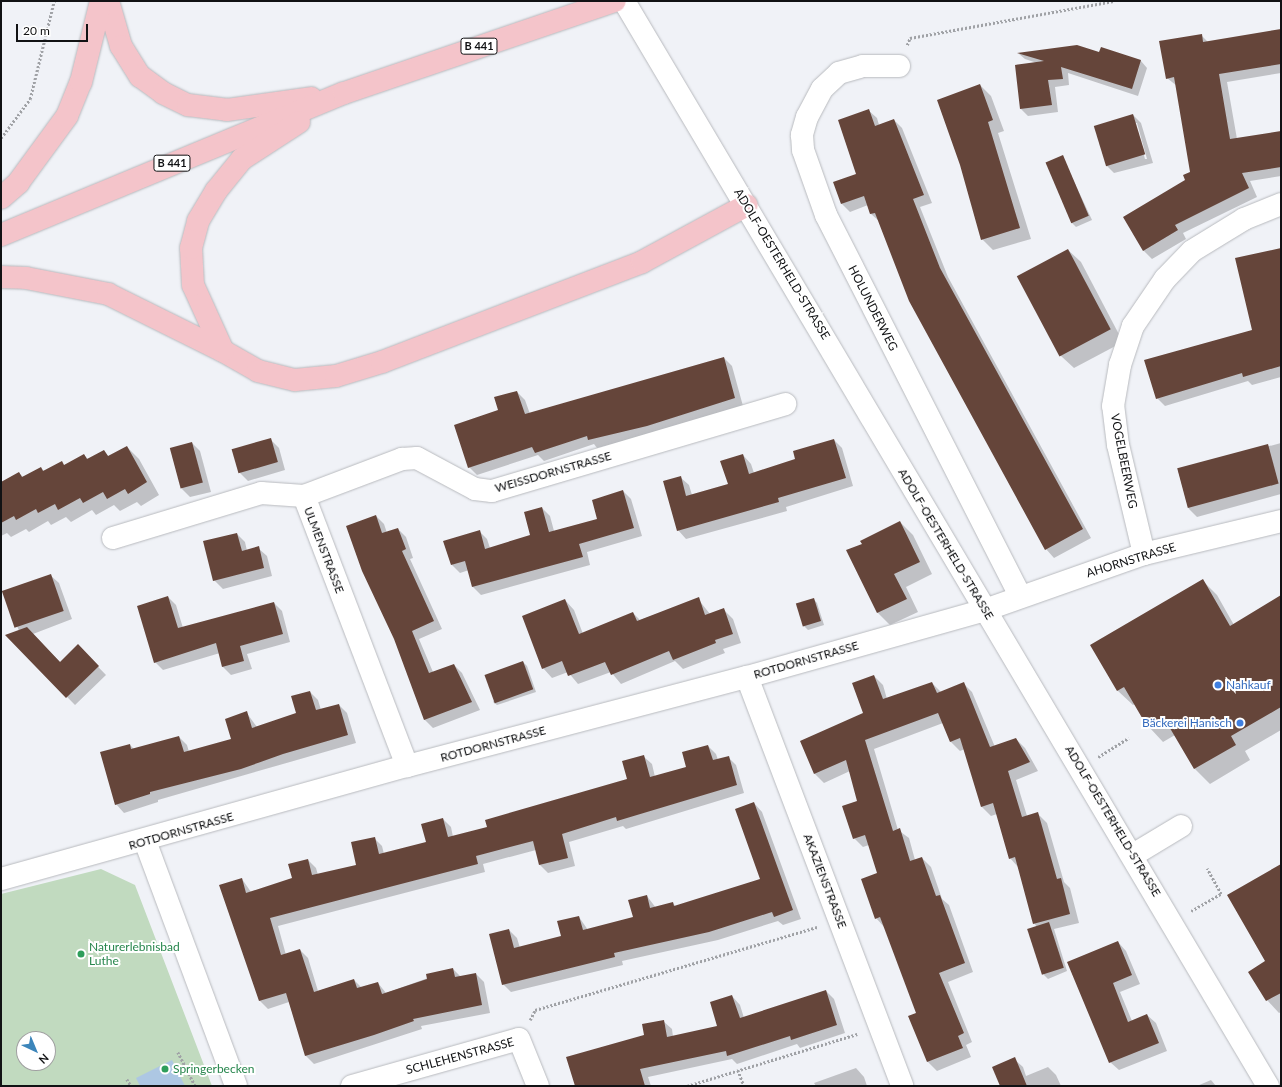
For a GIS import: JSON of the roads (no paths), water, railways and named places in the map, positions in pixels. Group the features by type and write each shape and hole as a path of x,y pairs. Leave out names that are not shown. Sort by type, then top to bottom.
{"main road":[{"path":"1,198 18,183 67,116 81,82 101,1"},
{"path":"108,1 121,46 140,76 163,93 188,105 227,110 344,93"},
{"name":"B 441","path":"1,235 344,93 616,1"},
{"path":"223,351 193,285 192,248 198,221 216,191 242,158 344,93"},
{"path":"1,277 26,278 108,294 223,351 258,371 295,380 336,376 382,362 642,262 747,205"}],"street":[{"name":"ADOLF-OESTERHELD-STRASSE","path":"624,1 747,205 985,610 1133,855 1268,1086"},
{"name":"HOLUNDERWEG","path":"899,66 863,66 839,73 822,89 807,117 802,135 803,150 826,215 1020,596"},
{"name":"VOGELBEERWEG","path":"1144,554 1118,445 1113,406 1120,365 1132,326 1165,279 1192,252 1244,219 1281,204"},
{"name":"WEISSDORNSTRASSE","path":"304,496 402,458 416,458 475,489 492,491 785,404"},
{"name":"ULMENSTRASSE","path":"112,538 261,494 304,496 407,766"},
{"name":"AHORNSTRASSE","path":"985,610 1020,596 1144,554 1281,521"},
{"name":"ROTDORNSTRASSE","path":"1,879 145,841 407,766 747,677 985,610"},
{"name":"AKAZIENSTRASSE","path":"747,677 840,920 878,1027 902,1086"},
{"path":"1133,855 1181,826"},
{"path":"145,841 236,1086"},
{"name":"SCHLEHENSTRASSE","path":"352,1086 519,1039 538,1086"}],"water":[{"name":"Springerbecken","path":"172,1060 185,1086 140,1086 136,1078"}],"place":[{"name":"Nahkauf","path":"1218,685"},
{"name":"Bäckerei Hanisch","path":"1240,723"},
{"name":"Naturerlebnisbad Luthe","path":"81,954"},
{"name":"Springerbecken","path":"165,1069"}]}
